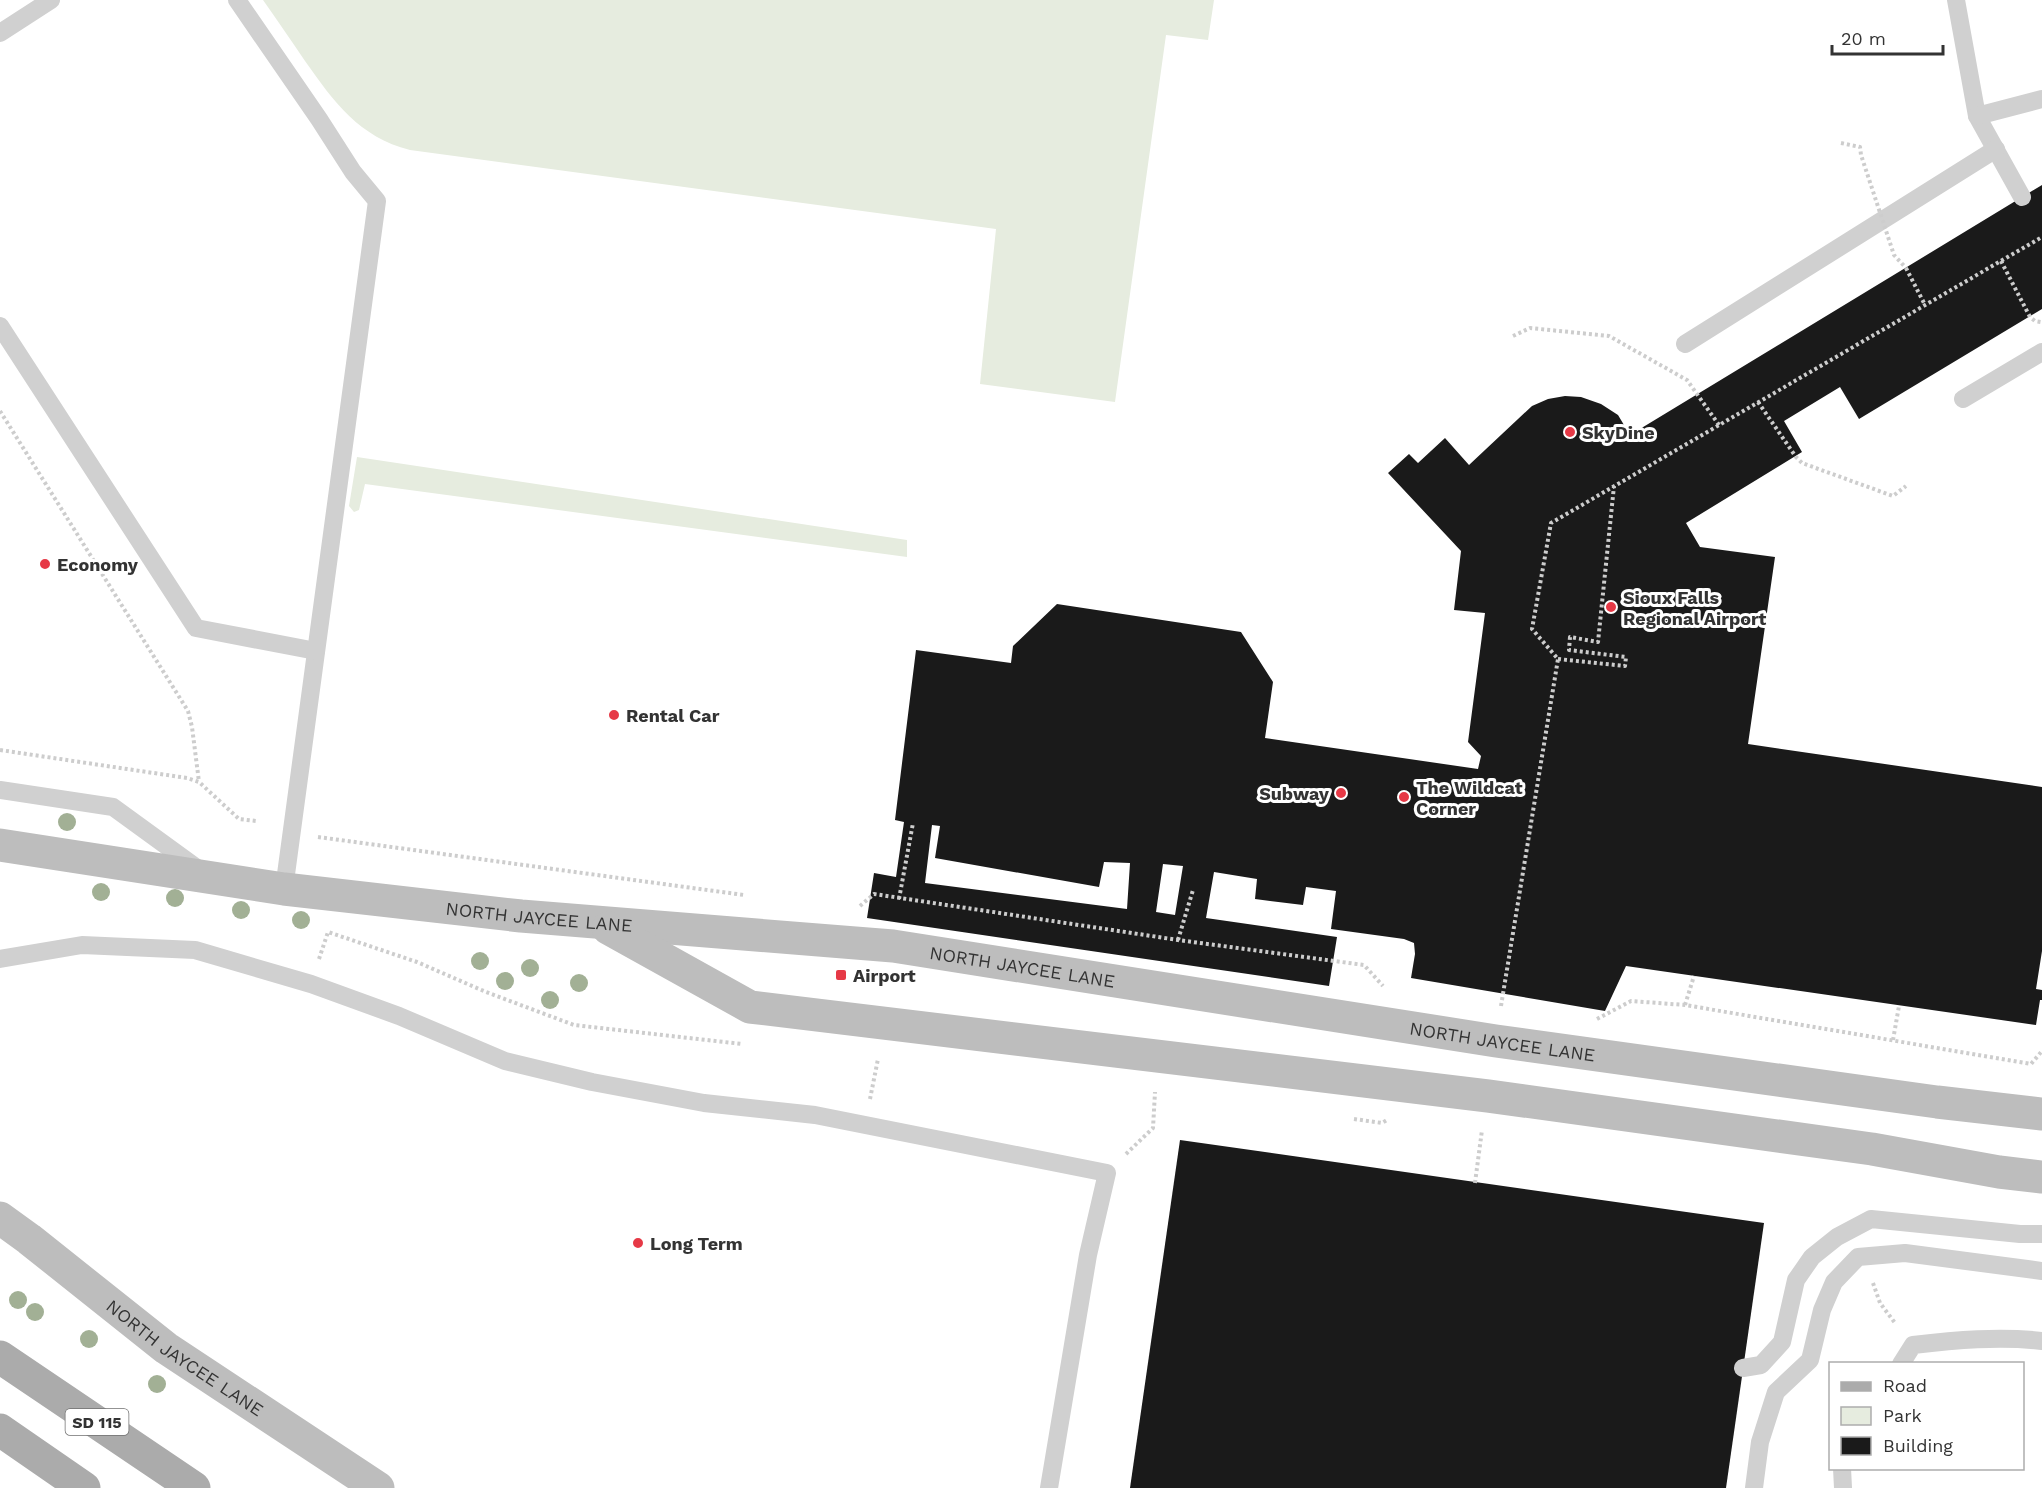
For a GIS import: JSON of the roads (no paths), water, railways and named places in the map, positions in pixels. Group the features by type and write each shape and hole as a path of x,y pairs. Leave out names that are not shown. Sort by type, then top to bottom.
{"main road":[{"name":"NORTH JAYCEE LANE","path":"0,845 284,889 509,915 893,946 1496,1041 1936,1102 2042,1114"},
{"path":"597,922 750,1007 1488,1096 1849,1146 2042,1177"},
{"name":"NORTH JAYCEE LANE","path":"0,1218 166,1348 378,1488"},
{"name":"SD 115","path":"0,1357 194,1488"},
{"path":"0,1430 84,1488"}],"lane":[{"path":"0,33 51,0"},
{"path":"237,0 353,172 376,201 284,889"},
{"path":"1956,0 1977,116 2022,197"},
{"path":"1977,116 2042,99"},
{"path":"1685,344 1996,149"},
{"path":"0,326 196,628 316,651"},
{"path":"1963,399 2042,352"},
{"path":"0,790 113,807 210,877"},
{"path":"0,959 82,945 195,950 310,984 399,1016 505,1061 592,1082 704,1103 815,1114 1107,1173 1088,1255 1048,1488"},
{"path":"1743,1368 1761,1365 1782,1342 1796,1280 1812,1257 1837,1237 1871,1219 2020,1234 2042,1234"},
{"path":"1754,1488 1760,1442 1776,1392 1810,1360 1822,1310 1834,1282 1858,1257 1905,1253 2042,1270"},
{"path":"1902,1362 1913,1345 1960,1341 2026,1339 2042,1341"},
{"path":"1842,1470 1843,1488"}],"place":[{"name":"SkyDine","path":"1570,432"},
{"name":"Economy","path":"45,564"},
{"name":"Sioux Falls Regional Airport","path":"1611,607"},
{"name":"Rental Car","path":"614,715"},
{"name":"Subway","path":"1341,793"},
{"name":"The Wildcat Corner","path":"1404,797"},
{"name":"Airport","path":"841,975"},
{"name":"Long Term","path":"638,1243"}]}
